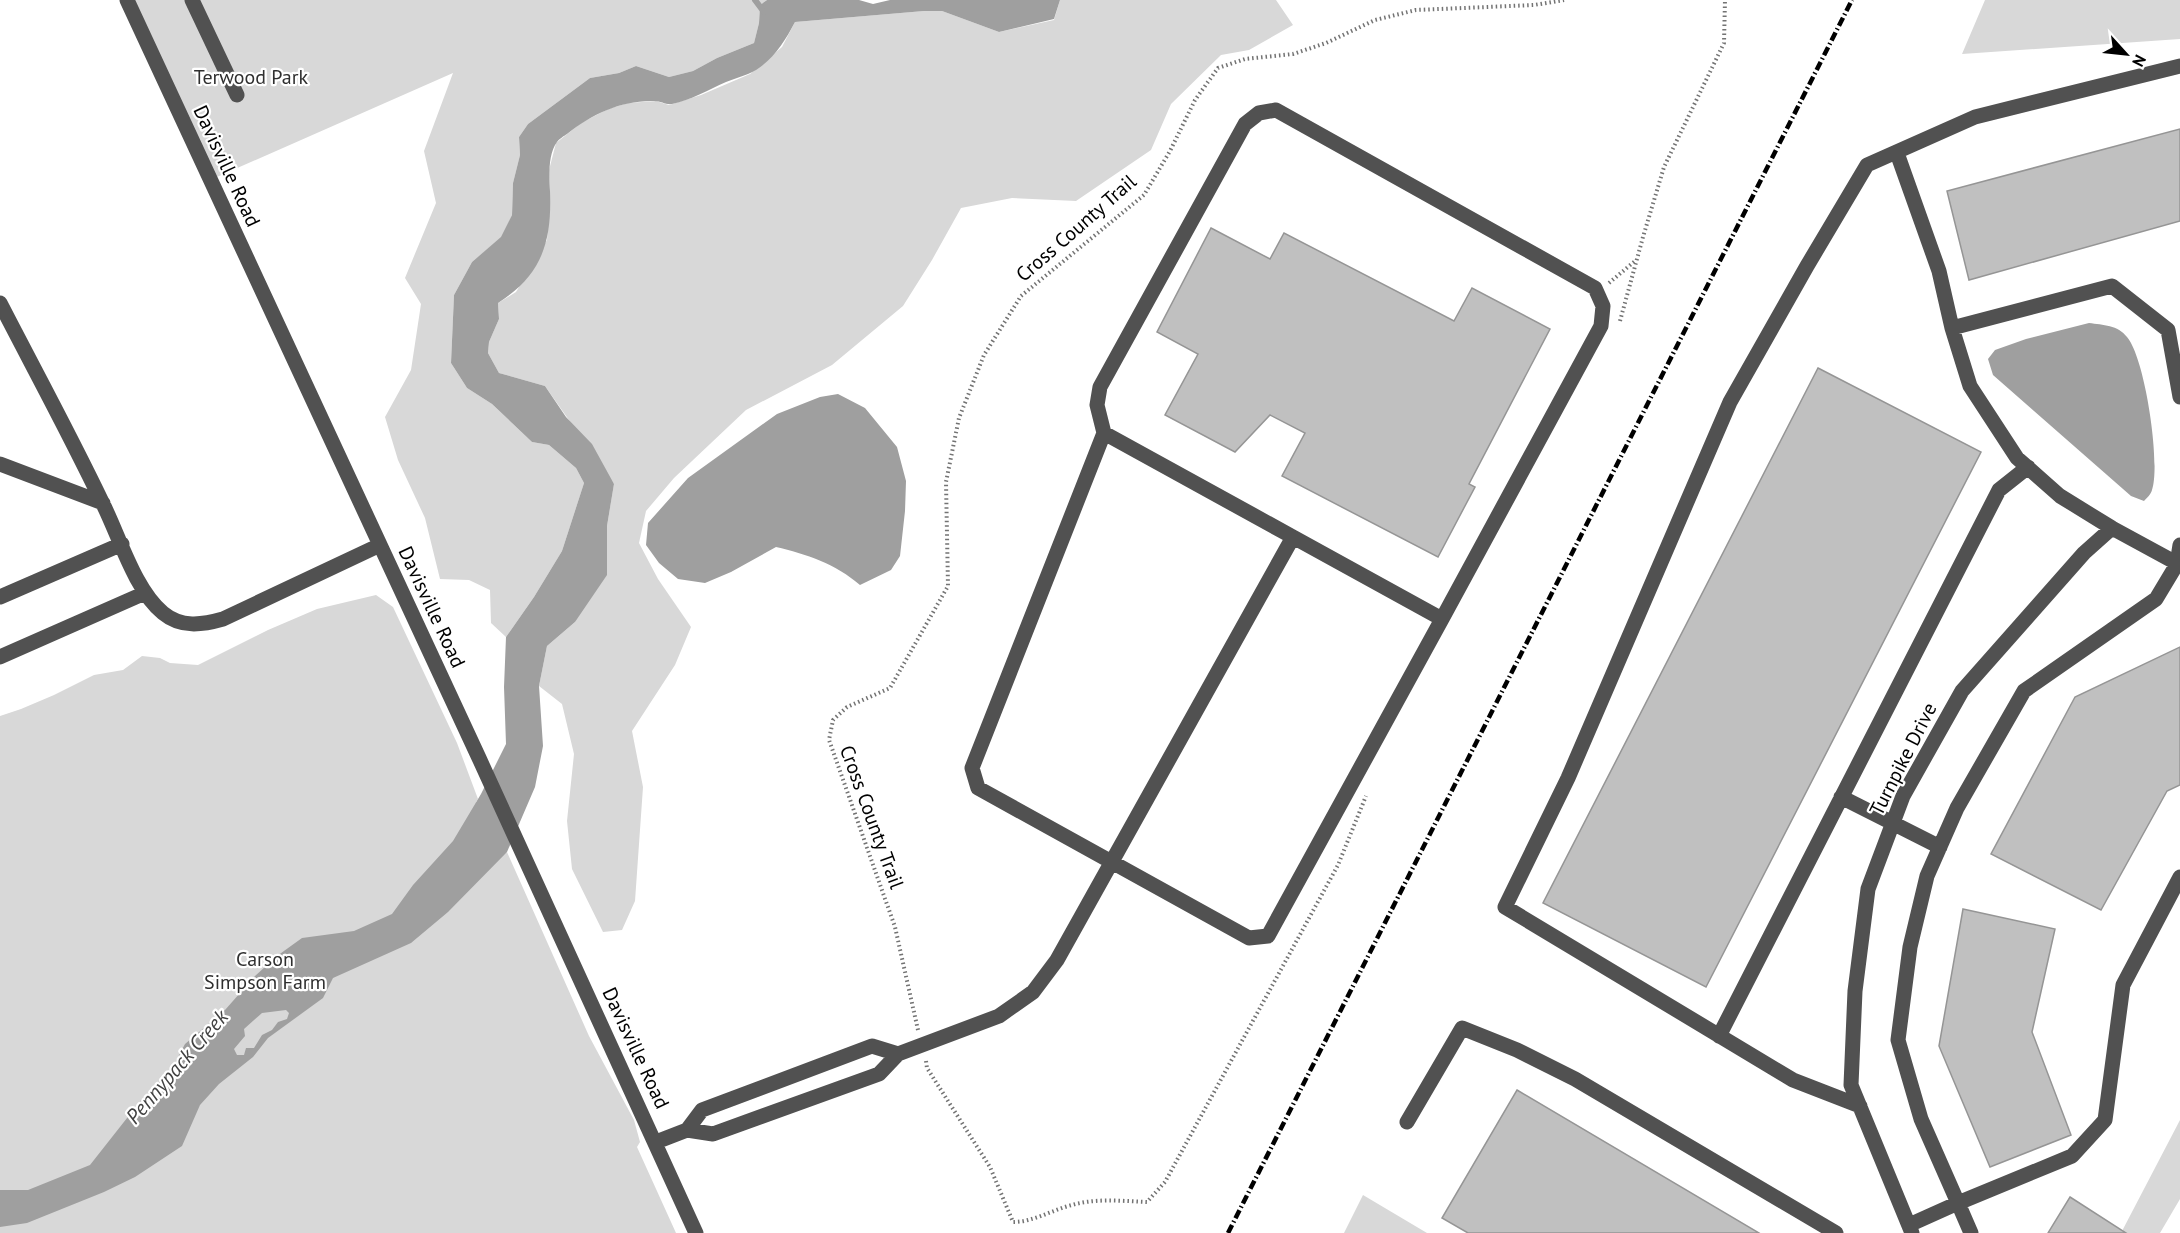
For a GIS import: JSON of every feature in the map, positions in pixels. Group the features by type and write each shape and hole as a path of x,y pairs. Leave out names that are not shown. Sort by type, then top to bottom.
{"street":[{"name":"Davisville Road","path":"127,0 522,851 696,1233"},
{"path":"192,0 237,95"},
{"path":"1860,1106 1793,1080 1505,907 1568,778 1731,402 1867,165 1975,117 2180,66"},
{"path":"1276,110 1595,288 1598,294 1604,306 1601,326 1268,936 1249,938 978,788 972,768 1104,433 1097,405 1100,387 1245,124 1259,113 1276,110"},
{"path":"1897,153 1939,271 1952,328 1970,386 2017,458 2060,496 2112,528 2179,564"},
{"path":"1952,328 2112,286 2169,330 2180,397"},
{"path":"0,303 103,502 145,594 164,614 190,625 206,624 223,619 380,545"},
{"path":"1104,433 1442,619"},
{"path":"0,464 103,502"},
{"path":"1719,1036 1999,490 2028,467"},
{"name":"Turnpike Drive","path":"1910,1229 1851,1085 1855,991 1868,889 1903,796 1962,692 2084,552 2112,528"},
{"path":"656,1142 687,1130 713,1134 879,1074 898,1054 999,1016 1032,992 1057,960 1293,537"},
{"path":"0,597 122,544"},
{"path":"1971,1233 1921,1119 1898,1040 1910,947 1927,876 1957,808 2024,691 2156,599 2179,564 2180,545"},
{"path":"0,657 145,594"},
{"path":"1841,797 1940,847"},
{"path":"1910,1229 1958,1203 2072,1156 2105,1120 2123,986 2180,877"},
{"path":"1407,1122 1462,1028 1517,1050 1575,1079 1836,1233"},
{"path":"687,1130 702,1110 873,1046 898,1054"}],"path":[{"name":"Cross County Trail","path":"918,1029 895,927 829,740 833,720 847,707 890,688 948,586 946,482 959,418 984,355 1021,296 1144,195 1170,151 1195,100 1218,68 1245,59 1293,54 1326,43 1375,20 1416,10 1534,5 1564,0"},
{"path":"1598,294 1636,260"}],"green space":[{"name":"Terwood Park","path":"133,0 767,0 760,5 759,23 754,43 717,58 693,71 669,77 636,66 619,73 590,78 528,124 519,137 520,155 513,183 512,215 502,237 472,262 454,295 451,363 467,388 492,404 532,442 549,445 576,468 584,483 562,551 506,637 491,623 490,590 469,580 440,579 425,518 398,460 385,417 411,370 421,304 405,278 436,203 424,151 453,73 210,180"},
{"path":"1060,0 1276,0 1293,25 1249,50 1221,55 1171,104 1151,150 1076,201 1012,198 961,208 903,306 832,365 746,410 674,478 646,511 639,543 658,579 691,627 675,665 632,731 643,787 635,901 622,930 603,932 572,869 567,821 574,754 562,704 539,686 547,646 575,622 607,526 614,484 545,386 499,373 488,353 489,342 499,319 498,303 516,292 547,240 550,200 549,170 556,143 581,123 608,109 628,103 656,101 669,105 701,95 750,74 782,47 795,22 942,11 999,32 1054,20"},
{"path":"1985,0 2180,0 2180,39 1962,54"},
{"name":"Carson Simpson Farm","path":"376,595 393,607 457,743 478,799 476,802 502,856 507,852 589,1036 634,1120 640,1142 637,1147 676,1233 0,1233 0,716 54,695 94,675 123,670 142,656 160,658 170,663 198,665 268,630 317,609"},
{"path":"2180,1120 2180,1199 2160,1233 2121,1233"},
{"path":"1363,1195 1427,1233 1344,1233"}],"water":[{"name":"Pennypack Creek","path":"767,0 859,0 873,4 890,0 1060,0 1054,19 999,32 942,11 795,22 770,59 756,70 679,102 670,104 642,101 619,106 587,120 558,141 552,153 550,166 550,209 546,241 541,256 525,281 498,303 499,319 489,342 488,353 499,373 545,386 566,417 592,444 614,484 607,526 607,575 575,622 547,646 539,686 543,746 535,787 507,852 448,912 411,943 333,978 323,998 268,1038 253,1057 219,1084 200,1105 182,1146 135,1177 104,1192 27,1223 0,1227 0,1190 28,1190 90,1165 142,1099 170,1072 185,1044 225,1010 255,976 277,956 302,938 354,931 392,914 413,885 453,841 481,794 506,744 504,687 506,637 562,551 584,483 576,468 549,445 532,442 492,404 467,388 451,363 454,295 472,262 501,237 512,215 513,183 520,155 519,137 528,124 590,78 619,73 636,66 669,77 693,71 717,58 754,43 759,23 760,5","holes":["286,1010 289,1013 287,1019 278,1022 272,1030 262,1035 254,1048 246,1048 244,1055 237,1055 234,1049 245,1036 244,1029 262,1013"]},
{"path":"2089,323 2110,326 2123,333 2134,348 2140,366 2150,411 2154,458 2152,490 2144,501 2131,496 1993,375 1988,359 1995,350 2026,339"},
{"path":"838,394 865,408 897,447 906,481 905,511 900,556 891,570 860,585 841,571 820,561 776,547 731,572 705,583 678,579 659,563 646,545 648,523 688,478 777,414 820,397"}],"building":[{"path":"2180,129 2180,221 1969,280 1947,191"},
{"path":"1211,228 1270,259 1284,233 1454,321 1472,288 1550,329 1469,484 1475,487 1438,557 1282,476 1305,433 1270,415 1235,452 1165,415 1198,354 1157,332"},
{"path":"1818,368 1981,452 1706,987 1543,903"},
{"path":"2180,647 2180,785 2167,791 2101,910 1991,854 2075,697"},
{"path":"1963,909 2055,929 2032,1032 2071,1135 1990,1167 1939,1046"},
{"path":"1517,1090 1759,1233 1468,1233 1442,1218"},
{"path":"2070,1197 2126,1233 2048,1233"}],"waterway":[{"path":"755,0 764,12"}],"railway":[{"path":"1228,1233 1852,0"}]}
